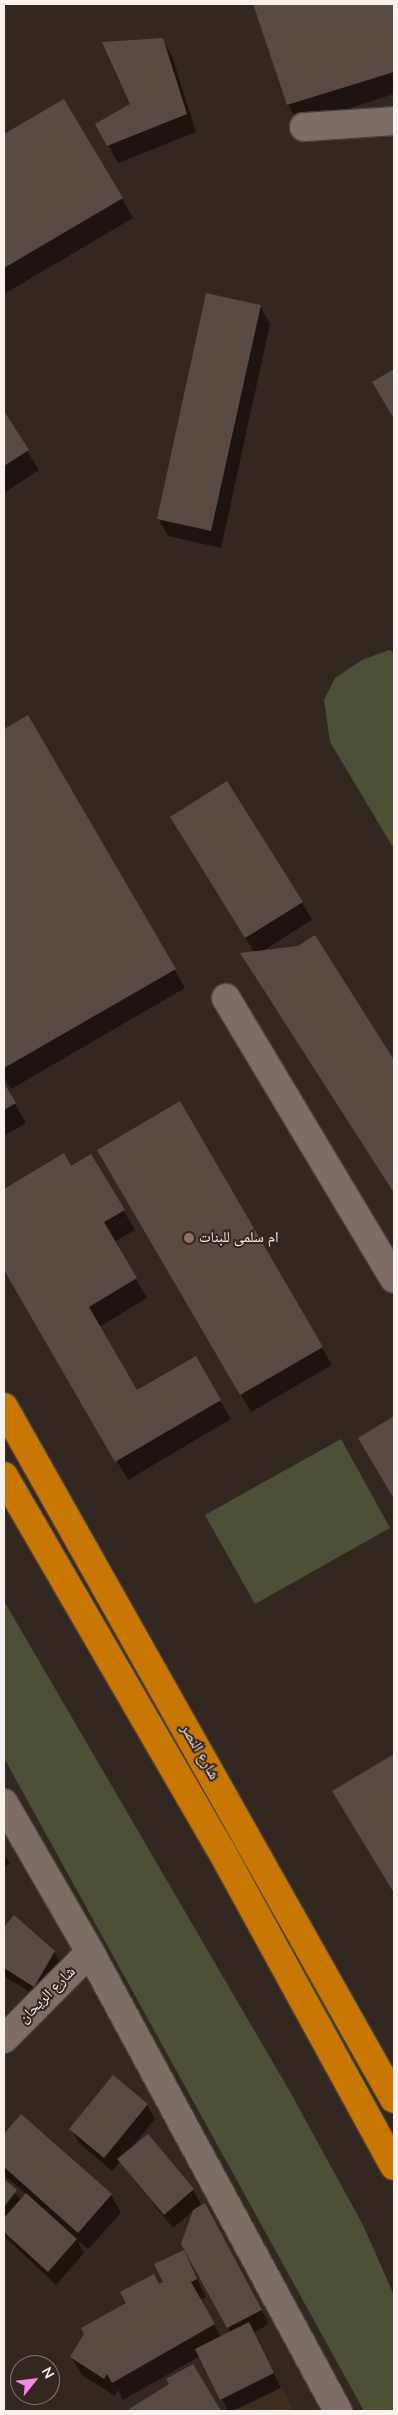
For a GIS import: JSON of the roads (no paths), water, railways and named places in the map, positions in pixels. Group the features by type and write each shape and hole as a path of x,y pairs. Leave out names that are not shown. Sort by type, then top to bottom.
{"highway":[{"name":"شارع النصر","path":"4,1407 394,2098"},
{"name":"شارع النصر","path":"4,1476 221,1850 394,2166"}],"street":[{"path":"304,127 394,121"},
{"path":"226,998 394,1279"},
{"path":"4,1804 90,1952 338,2411"},
{"name":"شارع الريحان","path":"6,2032 90,1952"}],"place":[{"name":"ام سلمى للبنات","path":"189,1238"}]}
